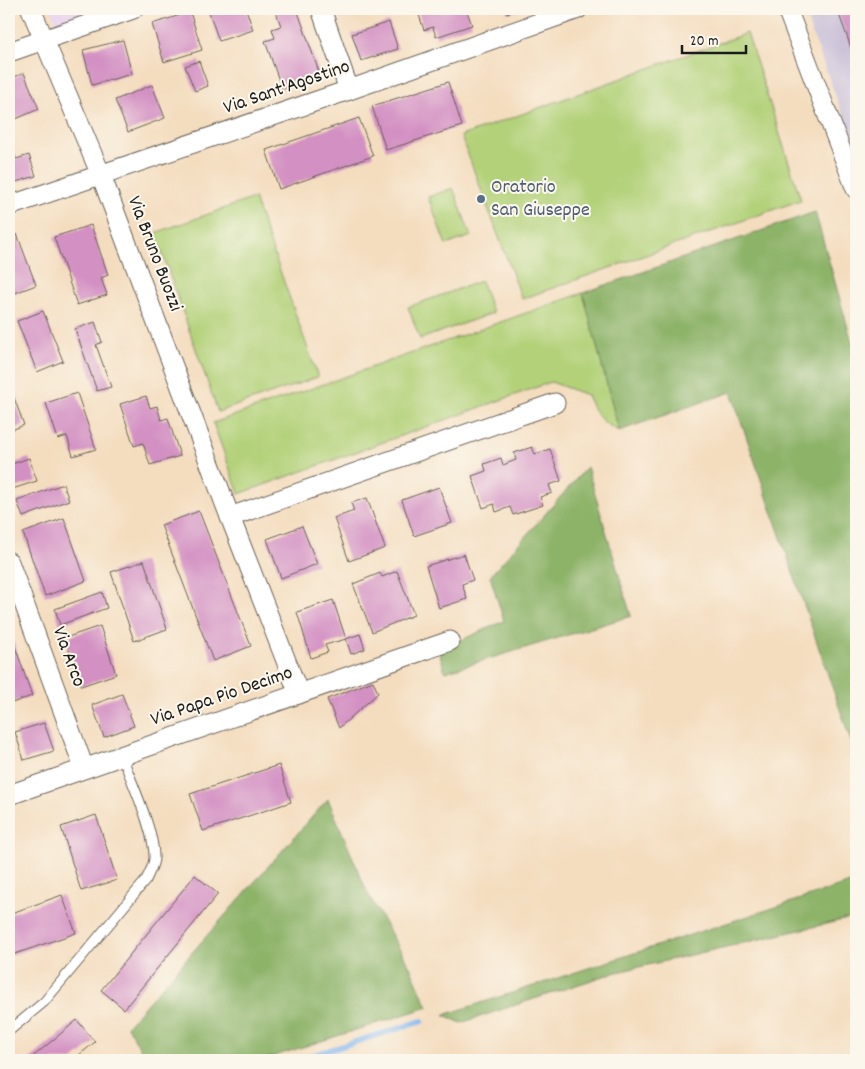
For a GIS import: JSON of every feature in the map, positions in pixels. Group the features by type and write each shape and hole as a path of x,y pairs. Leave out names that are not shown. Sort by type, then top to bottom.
{"street":[{"name":"Via Bruno Buozzi","path":"31,9 101,175 299,694"},
{"path":"9,52 134,9"},
{"path":"321,9 350,90"},
{"name":"Via Sant'Agostino","path":"9,206 350,90 578,9"},
{"path":"787,9 856,189"},
{"path":"230,517 555,403"},
{"name":"Via Arco","path":"9,562 84,768"},
{"name":"Via Papa Pio Decimo","path":"9,795 450,640"}],"lane":[{"path":"9,1031 44,1002 146,880 154,859 153,846 150,831 122,756"}],"shaded area":[{"path":"51,9 94,9 56,22"},
{"path":"803,9 856,9 856,150"}],"green space":[{"path":"747,33 801,200 522,299 461,136"},
{"path":"453,188 471,236 446,245 428,197"},
{"path":"254,198 318,377 218,412 155,233"},
{"path":"815,212 856,356 856,756 731,392 619,431 583,293"},
{"path":"481,281 493,313 420,339 408,307"},
{"path":"583,293 619,431 599,417 587,395 551,382 239,494 213,423"},
{"path":"587,467 631,616 445,672 439,650 504,621 490,576"},
{"path":"328,799 368,894 410,967 428,1007 262,1060 147,1060 127,1026"},
{"path":"856,881 856,917 613,973 461,1023 444,1015"}],"building":[{"path":"208,9 246,9 253,30 219,41"},
{"path":"275,9 297,9 320,75 282,89 265,41 275,38 272,29 281,26"},
{"path":"417,9 466,9 472,25 436,37 433,27 424,30"},
{"path":"506,9 521,9 507,13"},
{"path":"837,9 856,9 856,61"},
{"path":"190,12 202,50 164,62 152,24"},
{"path":"389,22 398,49 361,61 352,34"},
{"path":"123,40 132,74 92,85 83,50"},
{"path":"199,61 208,86 195,91 185,66"},
{"path":"24,73 39,109 9,122 9,79"},
{"path":"448,82 462,126 386,150 372,106"},
{"path":"152,85 165,118 128,132 115,100"},
{"path":"359,118 373,156 279,189 266,150"},
{"path":"9,142 11,142 16,159 29,155 36,176 9,184"},
{"path":"91,225 108,275 101,278 107,295 77,305 54,237"},
{"path":"17,234 36,285 10,295 9,237"},
{"path":"43,311 63,361 37,372 17,321"},
{"path":"95,322 102,342 96,345 111,387 97,391 75,329"},
{"path":"9,384 24,425 9,431"},
{"path":"77,393 96,449 73,456 67,436 58,439 46,403"},
{"path":"146,396 150,408 157,406 161,420 168,418 180,456 150,465 143,443 134,446 120,404"},
{"path":"532,447 535,454 550,449 561,481 549,485 552,493 540,497 543,505 513,515 510,507 496,512 494,504 483,508 472,476 486,471 484,464 501,458 503,465 516,460 514,453"},
{"path":"29,458 37,481 9,490 9,465"},
{"path":"63,484 69,500 23,517 17,501"},
{"path":"439,487 452,523 414,536 402,500"},
{"path":"367,498 385,548 349,561 334,518 354,511 351,503"},
{"path":"199,511 251,646 213,661 161,525"},
{"path":"64,518 86,581 45,596 23,533"},
{"path":"302,526 317,564 281,578 267,539"},
{"path":"464,554 473,580 462,584 467,599 439,608 426,566"},
{"path":"144,561 167,629 134,641 111,572"},
{"path":"397,571 414,615 372,632 353,584 380,573 382,577"},
{"path":"102,592 107,608 60,625 55,609"},
{"path":"333,600 346,639 325,645 328,652 311,658 297,612"},
{"path":"100,626 116,674 81,686 65,638"},
{"path":"360,634 365,649 351,654 346,639"},
{"path":"12,637 32,696 9,704 9,639"},
{"path":"373,681 378,693 339,728 327,699"},
{"path":"122,694 134,726 104,737 92,705"},
{"path":"44,723 54,751 24,760 15,732"},
{"path":"279,765 291,802 203,831 190,794"},
{"path":"96,815 117,880 81,891 61,827"},
{"path":"195,875 218,894 124,1009 101,990"},
{"path":"62,895 76,933 9,956 9,914"},
{"path":"77,1020 95,1042 73,1060 29,1060"}],"waterway":[{"path":"298,1060 422,1021"}],"place":[{"name":"Oratorio San Giuseppe","path":"481,199"}]}
